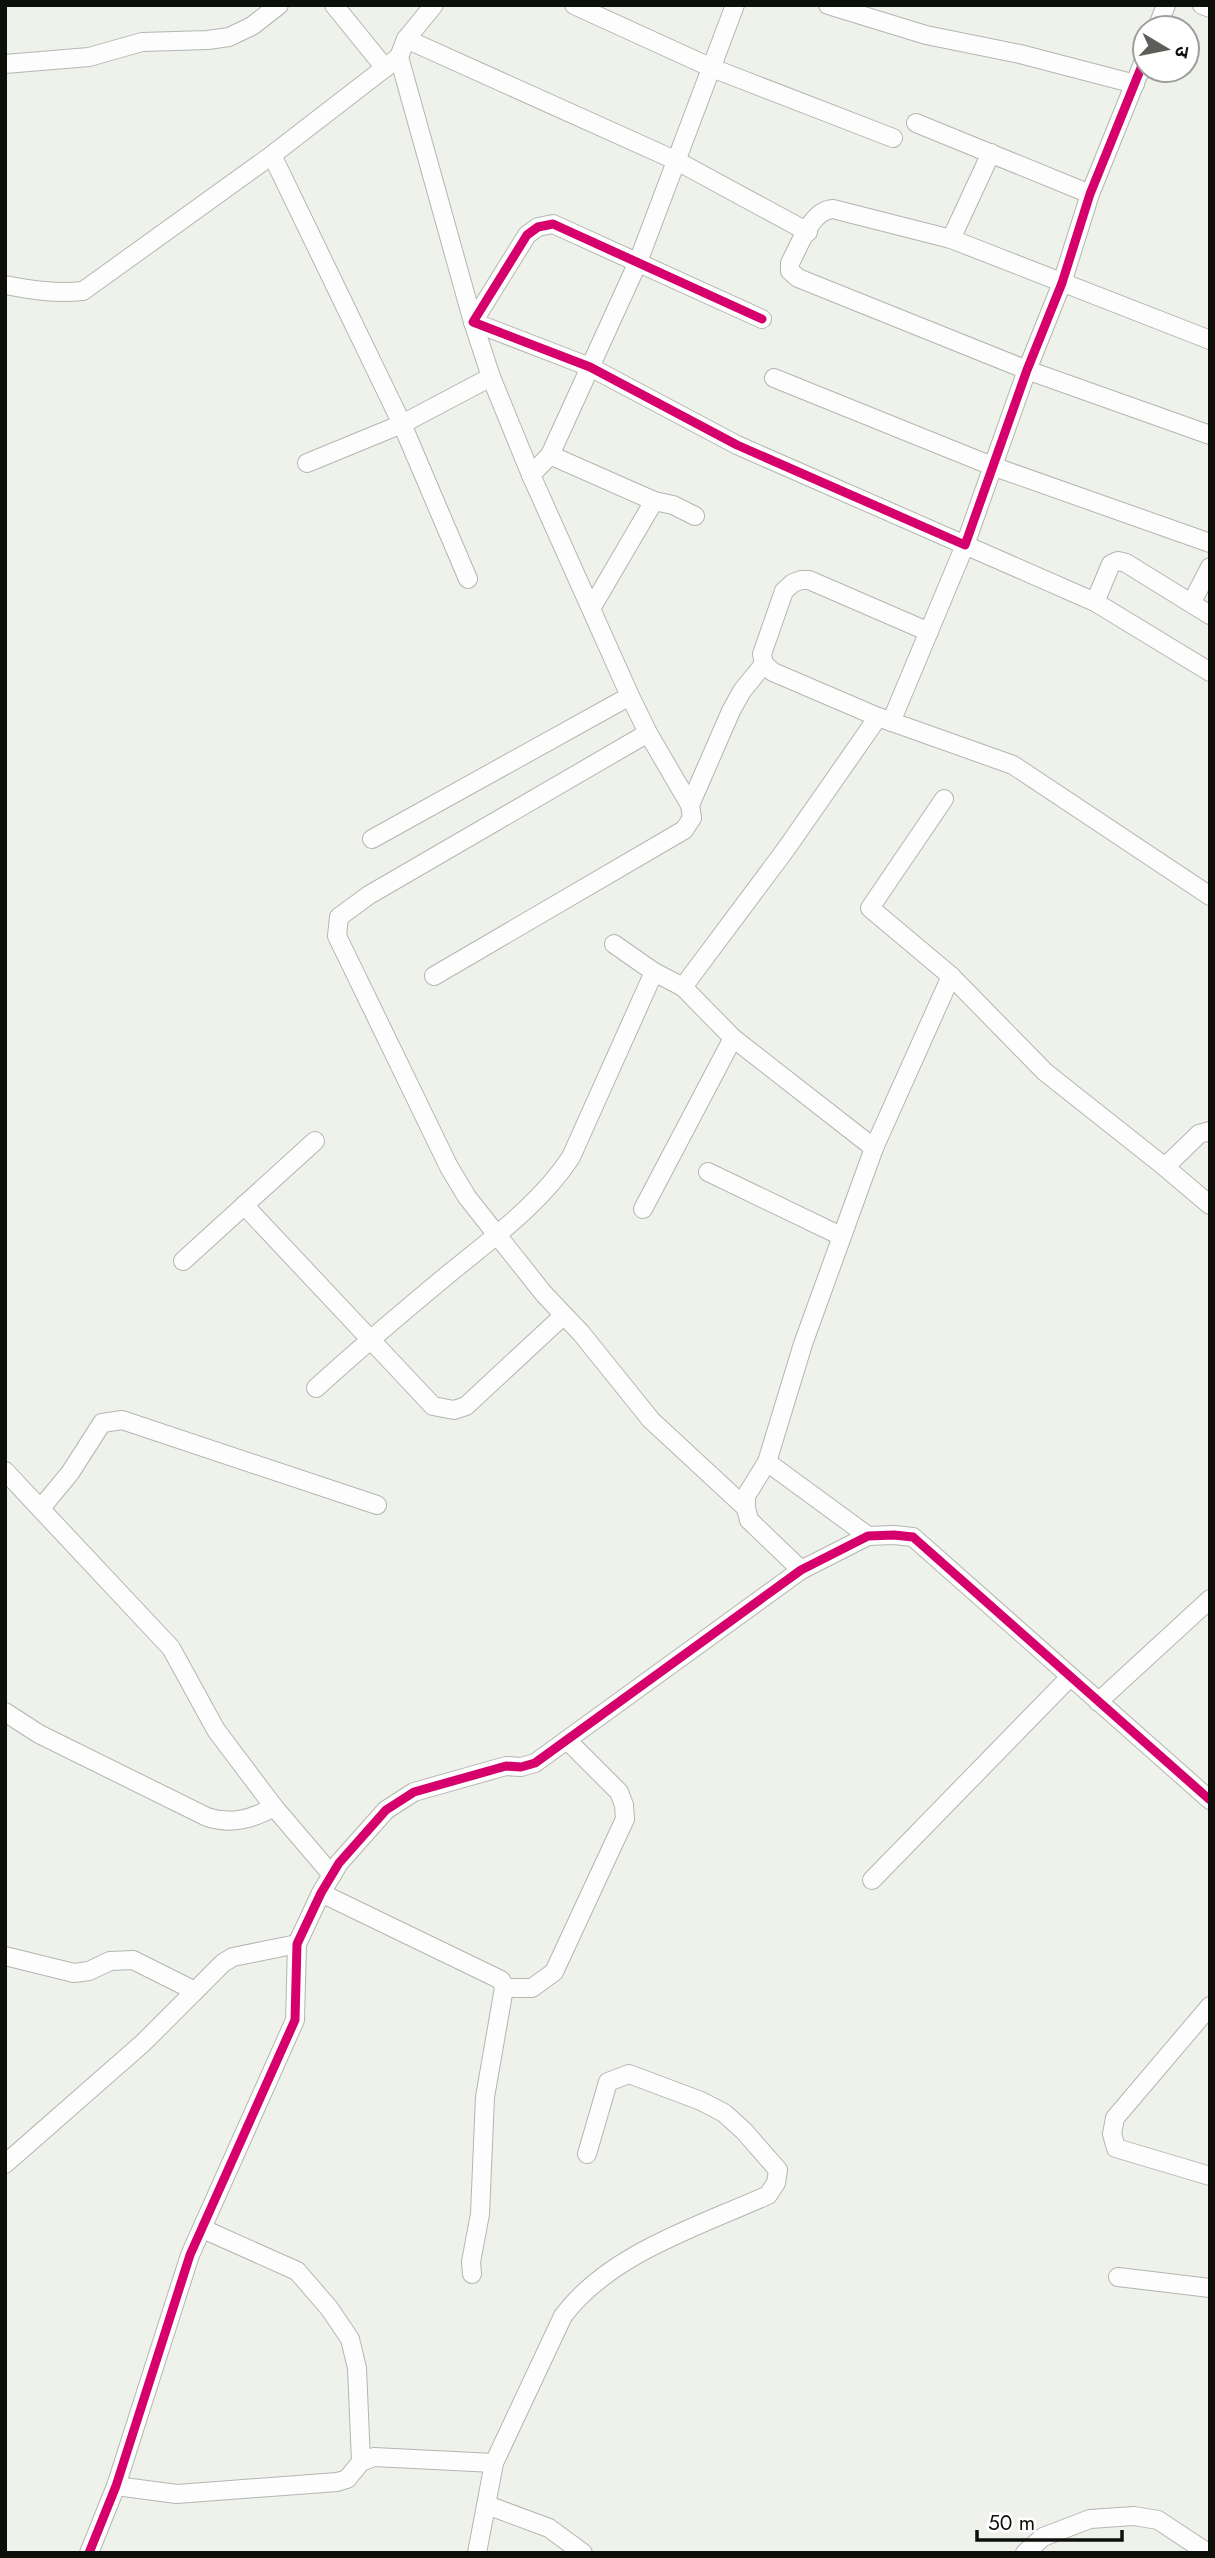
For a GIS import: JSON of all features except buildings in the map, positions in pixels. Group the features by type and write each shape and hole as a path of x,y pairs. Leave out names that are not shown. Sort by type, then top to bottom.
{"street":[{"path":"5,64 89,57 142,42 229,37 252,26 279,5"},
{"path":"334,5 385,68"},
{"path":"5,285 41,292 83,291 272,155 399,57 406,39 434,5"},
{"path":"574,5 712,68 893,138"},
{"path":"530,475 550,455 638,262 735,5"},
{"path":"828,5 926,35 1020,54 1131,83"},
{"path":"1202,5 1210,8"},
{"path":"406,39 677,161 808,232"},
{"path":"399,57 473,322 491,377 530,475 630,696 690,805 692,818 684,830 434,976"},
{"path":"683,987 885,720 929,632 965,545 1027,370 1062,283 1090,194 1135,84"},
{"path":"916,122 1090,194"},
{"path":"951,239 991,153"},
{"path":"272,155 402,424 468,579"},
{"path":"1210,340 951,239 833,209 824,209 815,216 790,263 790,271 798,278 1027,370 1210,435"},
{"path":"473,322 527,235 538,227 553,224 762,319"},
{"path":"473,322 590,367 737,445 1095,602 1210,672"},
{"path":"307,463 402,424 491,377"},
{"path":"774,378 992,466 1210,542"},
{"path":"550,455 695,516"},
{"path":"592,607 654,501"},
{"path":"1095,602 1111,564 1118,561 1126,563 1210,615"},
{"path":"1192,602 1210,567"},
{"path":"929,632 809,580 801,580 784,591 762,654 764,664 774,673 885,720 1013,765 1210,896"},
{"path":"690,805 731,711 742,691 764,664"},
{"path":"372,839 630,696"},
{"path":"648,733 369,895 339,917 337,936 449,1167 467,1197 652,1420 746,1508"},
{"path":"944,799 870,908 951,975 1045,1072 1210,1205"},
{"path":"614,944 654,972 683,987 733,1038 874,1148"},
{"path":"316,1388 369,1340 497,1235 556,1179 570,1157 654,972"},
{"path":"801,1570 749,1520 746,1496 767,1462 803,1344 874,1148 951,975"},
{"path":"643,1209 733,1038"},
{"path":"1165,1167 1199,1134 1210,1130"},
{"path":"183,1261 315,1141"},
{"path":"708,1172 841,1236"},
{"path":"244,1205 433,1406 454,1410 466,1406 564,1315"},
{"path":"41,1508 70,1473 96,1430 109,1420 122,1420 377,1505"},
{"path":"767,1462 868,1536"},
{"path":"5,1471 171,1648 216,1730 274,1807 332,1875"},
{"path":"89,2553 116,2486 190,2255 295,2020 297,1944 321,1893 339,1863 386,1810 414,1792 506,1766 521,1767 535,1763 801,1570 868,1536 894,1535 914,1537 1210,1800"},
{"path":"1098,1702 1210,1599"},
{"path":"872,1880 1070,1677"},
{"path":"5,1712 39,1734 207,1817 222,1822 236,1821 256,1816 274,1807"},
{"path":"504,1988 532,1988 554,1972 625,1819 619,1792 567,1740"},
{"path":"321,1893 500,1980 504,1988 485,2097 480,2214 471,2262 472,2274"},
{"path":"5,2164 143,2043 223,1963 233,1957 297,1944"},
{"path":"5,1956 74,1973 89,1971 110,1961 133,1960 195,1991"},
{"path":"1210,2006 1115,2118 1112,2134 1116,2148 1210,2176"},
{"path":"477,2553 494,2463 563,2316 574,2301 591,2285 638,2253 768,2195 776,2183 778,2169 724,2113 701,2101 629,2074 608,2082 586,2154"},
{"path":"203,2230 297,2271 336,2318 350,2339 357,2368 361,2462"},
{"path":"1118,2277 1210,2288"},
{"path":"116,2486 177,2494 337,2482 347,2479 361,2462 374,2457 494,2463"},
{"path":"488,2505 549,2528 583,2553"},
{"path":"1025,2553 1043,2537 1090,2519 1134,2516 1158,2520 1208,2553"}],"cycle path":[{"path":"762,319 553,224 538,227 527,235 473,322 590,367 737,445 965,545 1027,370 1062,283 1090,194 1134,84"},
{"path":"89,2553 116,2486 190,2255 295,2020 297,1944 321,1893 339,1863 386,1810 414,1792 506,1766 521,1767 535,1763 801,1570 868,1536 894,1535 913,1537 1210,1800"}]}
